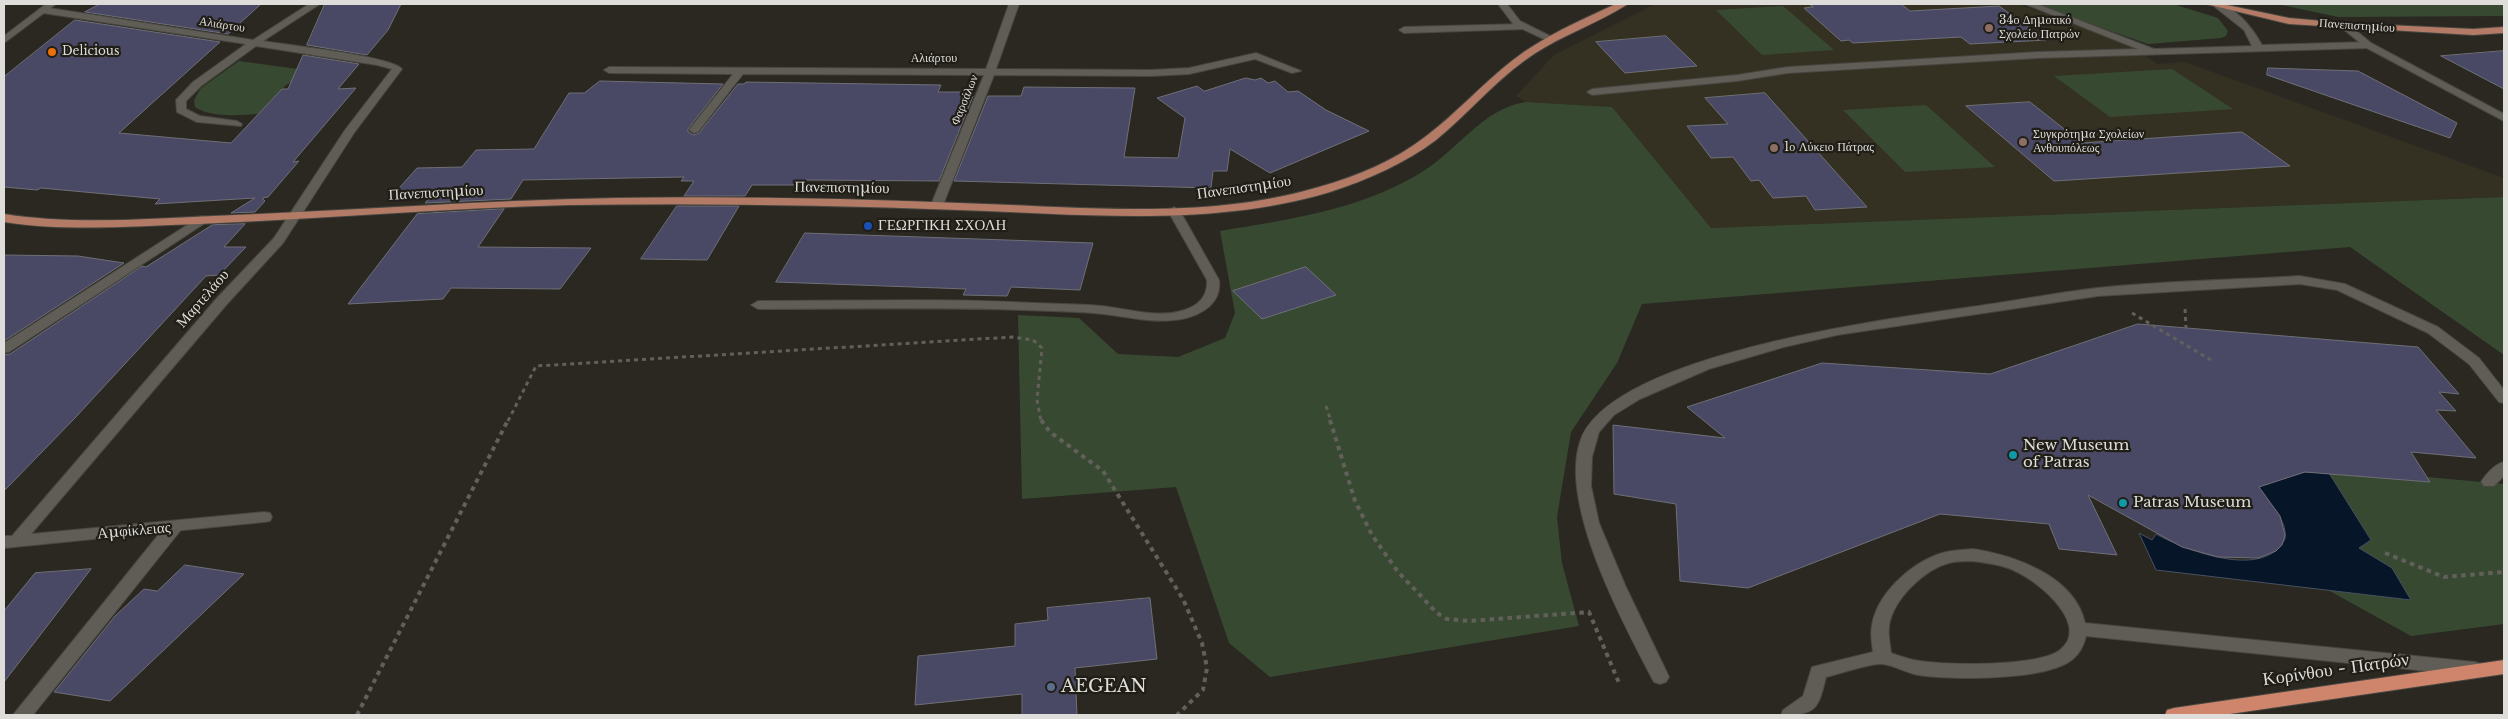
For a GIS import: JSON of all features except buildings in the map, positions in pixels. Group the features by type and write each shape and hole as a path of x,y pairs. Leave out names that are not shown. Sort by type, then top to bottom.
{"highway":[{"name":"Κορίνθου - Πατρών","path":"2174,715 2504,667"}],"main road":[{"name":"Πανεπιστημίου","path":"4,218 58,224 201,220 565,202 680,200 1174,211 1281,200 1330,188 1372,172 1427,141 1509,68 1551,39 1622,4"},
{"name":"Πανεπιστημίου","path":"2214,4 2289,21 2345,26 2473,32 2504,30"}],"street":[{"path":"237,124 190,117 181,110 180,104 188,91 254,43 315,4"},
{"name":"Φαρσάλων","path":"937,205 990,72 1014,4"},
{"path":"1502,4 1510,16 1523,27 1551,39"},
{"path":"2029,4 2154,52"},
{"path":"2214,4 2248,28 2259,49"},
{"path":"4,40 47,7"},
{"name":"Αλιάρτου","path":"47,7 377,62 396,67"},
{"path":"2345,26 2368,45 2504,118"},
{"path":"1404,30 1523,27"},
{"path":"1592,92 1737,78 1788,70 2038,55 2368,45"},
{"name":"Αλιάρτου","path":"610,70 1171,72 1256,56 1296,71"},
{"name":"Μαρτελάου","path":"10,541 222,301 279,240 338,148 394,75 396,67"},
{"path":"694,130 741,70"},
{"path":"758,305 1022,306 1101,310 1146,317 1183,316 1205,305 1214,289 1213,280 1174,211"},
{"path":"4,349 201,220"},
{"path":"1660,677 1615,584 1586,506 1584,460 1593,429 1610,410 1632,396 1666,382 1805,338 1891,322 2098,292 2286,280 2319,282 2340,287 2397,310 2457,346 2474,361 2504,399"},
{"path":"2489,482 2504,467"},
{"name":"Αμφίκλειας","path":"10,541 264,517"},
{"path":"22,715 174,527"},
{"path":"1790,715 1811,700 1818,672 1882,658 1916,668 2024,667 2065,655 2077,642 2080,629 2066,602 2041,578 2026,569 1990,557 1954,556 1930,566 1910,580 1892,601 1881,623 1882,658"},
{"path":"2080,629 2484,670"}],"path":[{"path":"2098,292 2211,360"},
{"path":"356,715 536,366 1012,337 1033,340 1042,348 1037,388 1037,416 1040,422 1055,438 1091,460 1103,471 1183,599 1198,634 1207,668 1203,690 1177,715"},
{"path":"1326,406 1355,501 1372,535 1398,572 1437,613 1447,619 1469,621 1589,612 1619,683"},
{"path":"2385,553 2444,577 2504,572"}],"shaded area":[{"name":"Συγκρότημα Σχολείων Ανθουπόλεως","path":"1655,4 2018,4 2126,42 2157,64 2185,62 2504,178 2504,197 1711,228 1612,107 1526,102 1516,96 1554,55"}],"green space":[{"path":"2033,4 2173,4 2218,18 2228,31 2226,36 2221,38 2148,44"},
{"path":"2277,4 2504,4 2504,16 2338,17"},
{"path":"1783,6 1834,50 1762,55 1716,10"},
{"path":"239,61 312,71 286,85 258,114 217,114 195,107 194,100 201,88"},
{"path":"2172,69 2233,109 2110,117 2054,76"},
{"path":"1526,102 1612,107 1711,228 2504,197 2504,355 2350,247 1642,304 1617,363 1571,432 1557,517 1562,563 1579,626 1270,677 1229,643 1176,487 1022,499 1018,315 1079,318 1118,354 1178,357 1225,338 1235,313 1220,231 1322,212 1370,197 1394,187 1431,166 1482,122 1510,106"},
{"path":"1926,105 1995,167 1905,172 1843,110"},
{"path":"2329,473 2429,482 2427,477 2504,484 2504,624 2411,636 2328,590 2410,600 2392,568 2359,548 2371,540"}],"water":[{"path":"2305,472 2329,473 2371,540 2359,548 2392,568 2411,600 2156,570 2139,533 2152,540 2156,534 2204,554 2224,558 2243,560 2260,558 2275,552 2285,539 2283,524 2280,517 2269,504 2252,488"}],"place":[{"name":"34ο Δημοτικό Σχολείο Πατρών","path":"1989,28"},
{"name":"Delicious","path":"52,52"},
{"name":"Συγκρότημα Σχολείων Ανθουπόλεως","path":"2023,142"},
{"name":"1ο Λύκειο Πάτρας","path":"1774,148"},
{"name":"ΓΕΩΡΓΙΚΗ ΣΧΟΛΗ","path":"868,226"},
{"name":"New Museum of Patras","path":"2013,455"},
{"name":"Patras Museum","path":"2123,503"},
{"name":"AEGEAN","path":"1051,687"}]}
